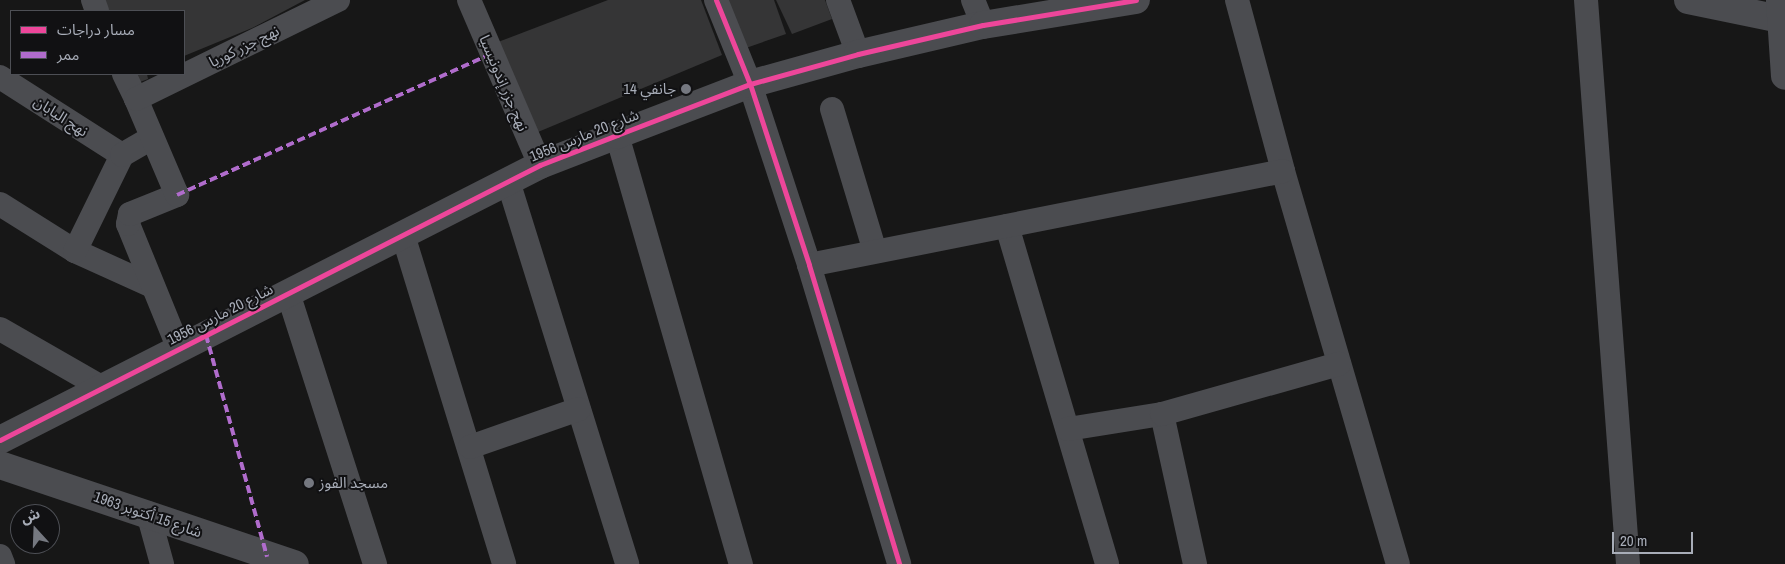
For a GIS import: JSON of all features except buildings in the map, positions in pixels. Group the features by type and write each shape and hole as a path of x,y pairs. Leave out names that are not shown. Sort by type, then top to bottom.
{"street":[{"name":"نهج جزر كوريا","path":"136,99 338,0"},
{"name":"نهج جزر إندونيسيا","path":"469,0 540,165"},
{"path":"716,0 750,84 809,265 899,564"},
{"path":"838,0 858,54"},
{"path":"973,0 983,25"},
{"name":"شارع 20 مارس 1956","path":"0,440 540,165 617,135 750,84 858,54 983,25 1099,3 1136,0"},
{"path":"1237,0 1282,171 1398,564"},
{"path":"1586,0 1628,564"},
{"path":"1688,0 1782,13 1785,76"},
{"path":"124,75 177,195 130,214 128,218 152,286 179,349"},
{"name":"نهج اليابان","path":"0,77 122,155"},
{"path":"832,108 875,252"},
{"path":"617,135 741,564"},
{"path":"75,251 122,155 152,138"},
{"path":"809,265 1282,171"},
{"path":"508,181 627,564"},
{"path":"0,204 75,251 152,286"},
{"path":"1008,226 1107,564"},
{"path":"403,236 470,447 504,564"},
{"path":"288,293 375,564"},
{"path":"0,329 103,388"},
{"path":"1068,429 1162,414 1339,364"},
{"path":"470,447 579,409"},
{"path":"1162,414 1195,564"},
{"name":"شارع 15 أكتوبر 1963","path":"0,465 148,513 268,560 295,564"},
{"path":"148,513 162,564"},
{"path":"0,556 2,564"}],"marked path":[{"path":"177,195 491,54"},
{"path":"206,335 267,557"}],"cycle path":[{"path":"716,0 750,84 809,265 899,564"},
{"path":"0,440 540,165 617,135 750,84 858,54 983,25 1136,0"}],"place":[{"name":"14 جانفي","path":"686,89"},
{"name":"مسجد الفوز","path":"309,483"}]}
